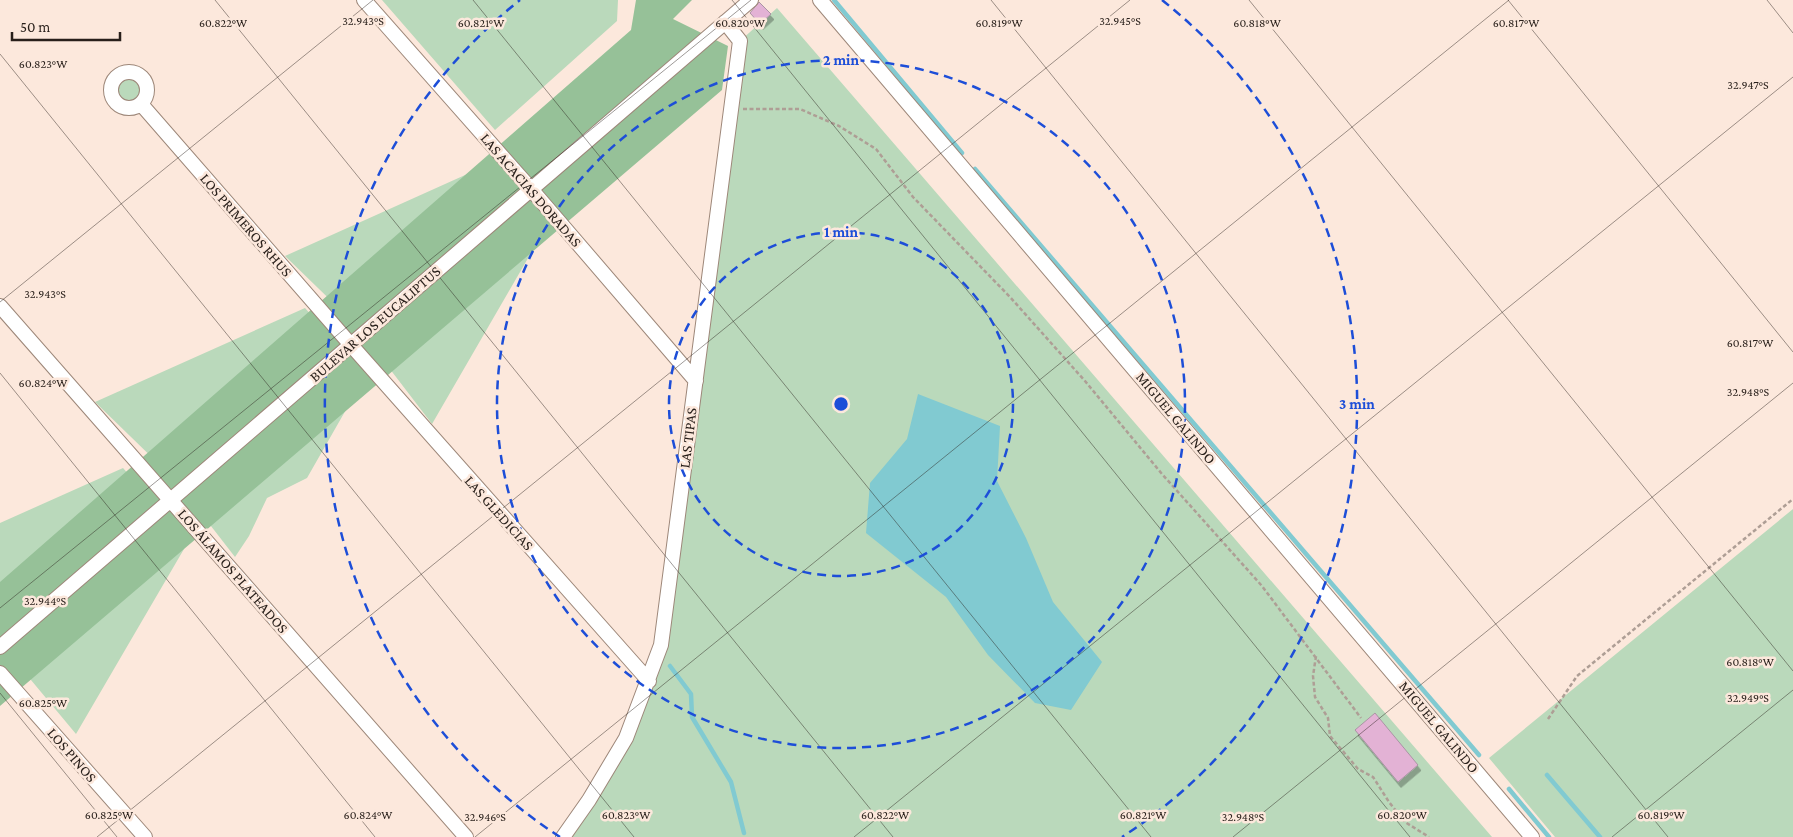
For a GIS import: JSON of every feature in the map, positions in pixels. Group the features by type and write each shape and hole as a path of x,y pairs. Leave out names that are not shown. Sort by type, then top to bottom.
{"street":[{"name":"LAS ACACIAS DORADAS","path":"364,0 531,189 696,381"},
{"name":"MIGUEL GALINDO","path":"820,0 1532,837"},
{"name":"BULEVAR LOS EUCALIPTUS","path":"0,647 750,1"},
{"name":"LAS TIPAS","path":"563,837 589,800 626,738 661,645 740,41 725,22"},
{"name":"LOS PRIMEROS RHUS","path":"141,104 351,345"},
{"name":"LOS ÁLAMOS PLATEADOS","path":"0,306 466,837"},
{"name":"LAS GLEDICIAS","path":"351,345 649,680"},
{"name":"LOS PINOS","path":"0,673 145,837"}],"path":[{"path":"731,109 800,109 840,126 876,149 913,197 1010,297 1085,381 1162,474 1262,586 1361,718"},
{"path":"1548,719 1577,676 1793,499"},
{"path":"1316,656 1312,676 1315,697 1328,718 1330,736 1358,769 1373,777 1405,822 1429,837"}],"green space":[{"path":"382,0 618,0 617,21 495,130"},
{"path":"636,0 692,0 673,19 728,46 722,90 0,706 0,582 631,30"},
{"path":"777,8 1492,837 563,837 626,738 661,645 740,41"},
{"path":"129,77 138,81 142,90 138,99 129,103 120,99 116,90 120,81"},
{"path":"494,162 352,321 285,256"},
{"path":"542,234 432,424 370,343"},
{"path":"305,308 327,333 166,471 95,402"},
{"path":"359,387 307,478 267,498 249,536 235,557 190,499"},
{"path":"123,468 146,494 0,619 0,523"},
{"path":"1793,509 1793,837 1555,837 1489,758"},
{"path":"170,529 184,549 76,734 16,662"}],"water":[{"path":"918,394 1000,426 997,481 1026,538 1053,602 1102,662 1071,710 1035,703 988,655 946,597 866,533 870,483 907,439"}],"building":[{"path":"759,2 771,14 760,24 750,13"},
{"path":"1375,713 1418,765 1398,782 1355,730"}],"waterway":[{"path":"834,0 962,153"},
{"path":"975,169 1479,755"},
{"path":"670,666 691,694 692,717 731,782 744,833"},
{"path":"1547,775 1600,837"},
{"path":"1509,789 1549,837"}]}
